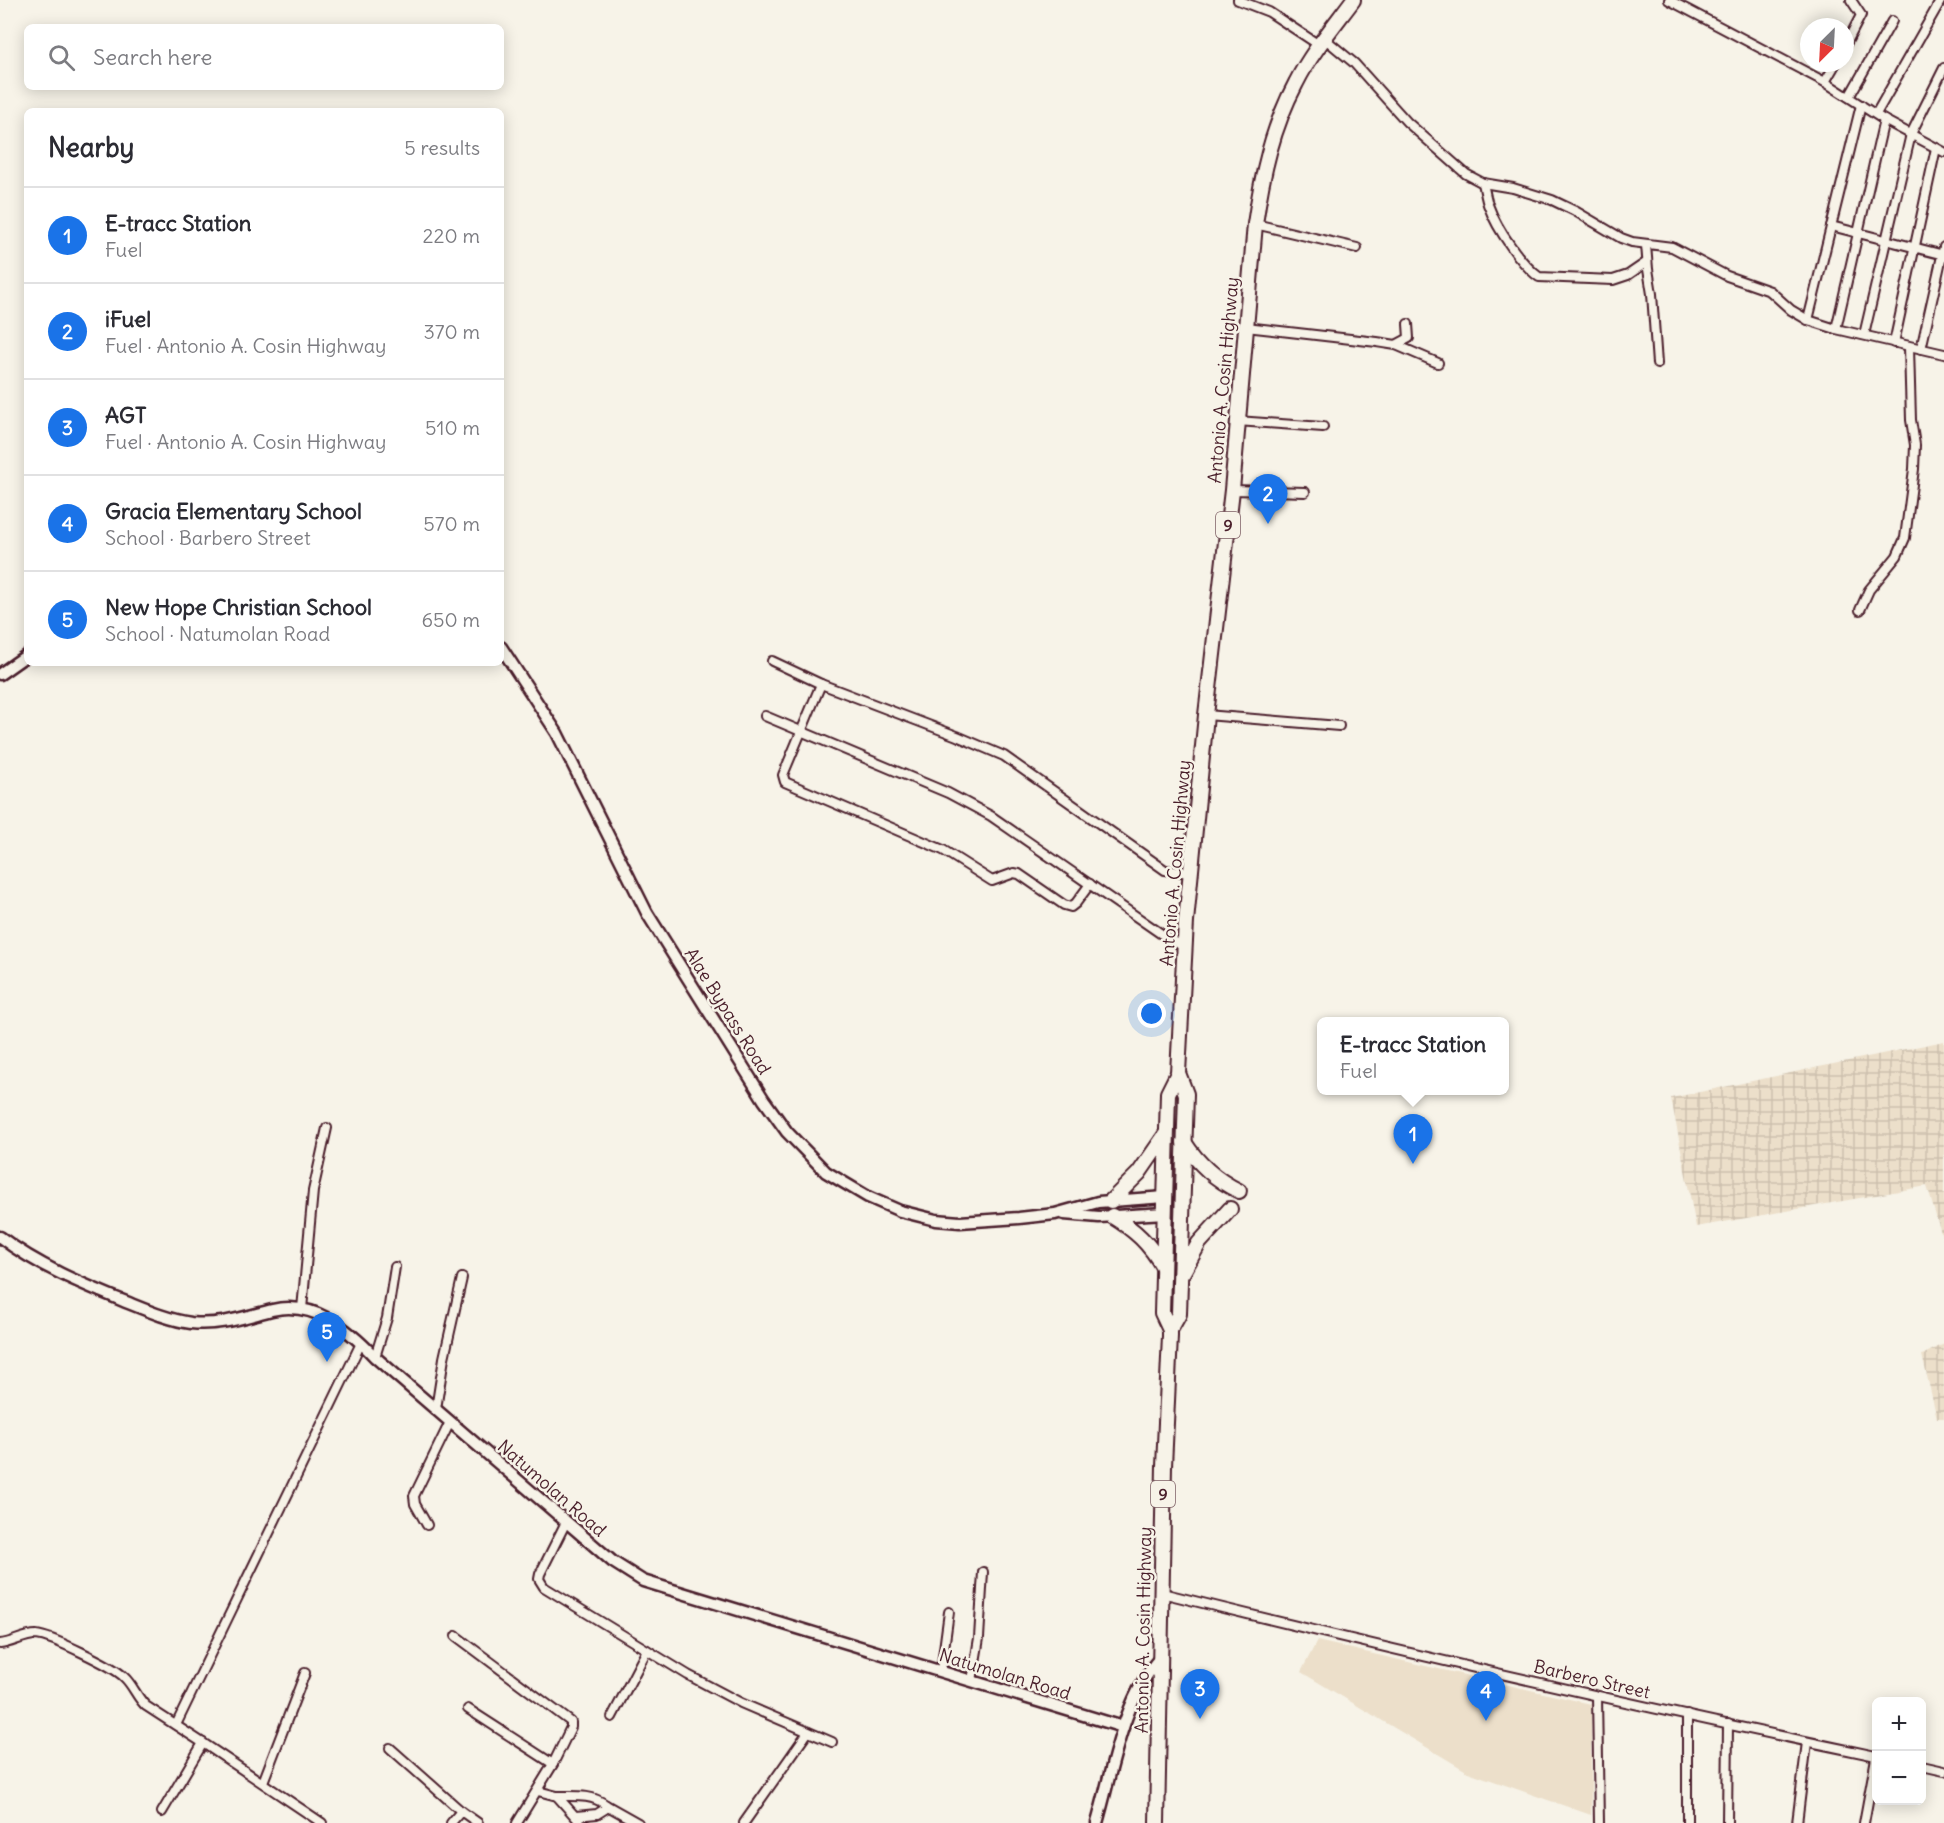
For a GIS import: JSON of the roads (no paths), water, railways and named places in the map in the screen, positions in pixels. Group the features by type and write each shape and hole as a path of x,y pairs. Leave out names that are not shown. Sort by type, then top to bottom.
{"highway":[{"name":"Antonio A. Cosin Highway","path":"1156,1823 1164,1466 1170,1330 1179,1314 1183,1196 1186,1094 1178,1073 1184,947 1206,715 1232,490 1256,224 1261,182 1278,124 1295,84 1322,41 1353,0"},
{"name":"Antonio A. Cosin Highway","path":"1170,1330 1162,1313 1168,1093 1178,1073"},
{"path":"1111,1201 1139,1173 1167,1132"},
{"path":"1184,1143 1213,1175 1224,1184 1239,1191"},
{"path":"1165,1197 1183,1196"},
{"path":"1180,1276 1199,1243 1230,1209"},
{"path":"1165,1213 1182,1212"},
{"path":"1112,1216 1149,1245 1163,1268"}],"street":[{"path":"1238,0 1269,12 1322,41 1354,63 1407,122 1466,174 1483,183 1513,188 1552,200 1621,238 1646,245 1672,248 1734,279 1765,289 1791,310 1808,320 1836,329 1944,354"},
{"path":"1669,0 1825,82 1884,120 1940,150 1894,343"},
{"path":"1851,0 1861,15 1854,29"},
{"path":"1876,114 1941,0"},
{"path":"1850,97 1892,21"},
{"path":"1825,82 1831,72"},
{"path":"1864,335 1911,134 1943,73"},
{"path":"1808,320 1861,105"},
{"path":"1836,329 1884,120"},
{"path":"1483,183 1489,208 1498,225 1531,271 1539,278 1613,280 1628,275 1647,262"},
{"path":"1256,224 1357,248"},
{"path":"1831,226 1858,235 1943,252 1921,349"},
{"path":"1646,245 1658,364"},
{"path":"1396,345 1409,338 1408,324"},
{"path":"1246,327 1396,345 1438,363"},
{"path":"1860,610 1869,590 1897,556 1905,538 1915,445 1911,420 1909,347"},
{"path":"1237,421 1323,427"},
{"path":"1232,490 1305,492"},
{"name":"Alae Bypass Road","path":"504,652 557,734 647,913 764,1100 787,1132 810,1157 841,1182 885,1205 918,1216 960,1222 1055,1214 1112,1216 1165,1213"},
{"path":"0,674 24,657"},
{"path":"772,661 822,684 1004,756 1165,870 1190,873"},
{"path":"822,684 783,775 789,784 937,848 960,860 987,880 996,881 1014,873 1019,874 1068,907 1074,905 1090,884"},
{"path":"1206,715 1339,726"},
{"path":"765,716 976,807 1184,947"},
{"path":"302,1309 313,1191 327,1128"},
{"name":"Alae Bypass Road","path":"1055,1214 1098,1202 1165,1197"},
{"name":"Natumolan Road","path":"0,1237 24,1255 92,1288 142,1308 188,1322 215,1324 231,1322 273,1310 302,1309 335,1322 362,1343 375,1357 613,1563 643,1581 1123,1727"},
{"path":"375,1357 387,1318 395,1267"},
{"path":"436,1409 444,1358 462,1278"},
{"path":"176,1725 362,1343"},
{"path":"427,1525 415,1504 414,1496 450,1422"},
{"path":"566,1522 540,1574 541,1584 544,1587 688,1675 741,1703 832,1742"},
{"path":"972,1681 983,1572"},
{"name":"Barbero Street","path":"1162,1593 1331,1635 1872,1756"},
{"path":"941,1671 949,1611"},
{"path":"0,1644 32,1635 55,1640 123,1676 132,1686 138,1699 146,1706 322,1823"},
{"path":"456,1636 571,1722 571,1727 553,1764 517,1823"},
{"path":"612,1717 647,1650"},
{"path":"1097,1823 1123,1727 1150,1669 1160,1658"},
{"path":"263,1782 305,1673"},
{"path":"1597,1696 1599,1823"},
{"path":"468,1709 553,1764"},
{"path":"1687,1715 1687,1823"},
{"path":"1727,1823 1728,1724"},
{"path":"744,1823 808,1732"},
{"path":"1797,1823 1807,1742"},
{"path":"162,1812 203,1743"},
{"path":"390,1748 461,1811 478,1823"},
{"path":"1926,1767 1944,1771"},
{"path":"1864,1823 1872,1779"},
{"path":"538,1791 557,1796 587,1796 599,1800 638,1823"},
{"path":"557,1796 578,1820 597,1814 605,1809 606,1805"},
{"path":"451,1823 461,1811"}],"place":[{"name":"iFuel","path":"1268,524"},
{"name":"E-tracc Station","path":"1413,1164"},
{"name":"New Hope Christian School","path":"327,1362"},
{"name":"AGT","path":"1200,1719"},
{"name":"Gracia Elementary School","path":"1486,1721"}]}
